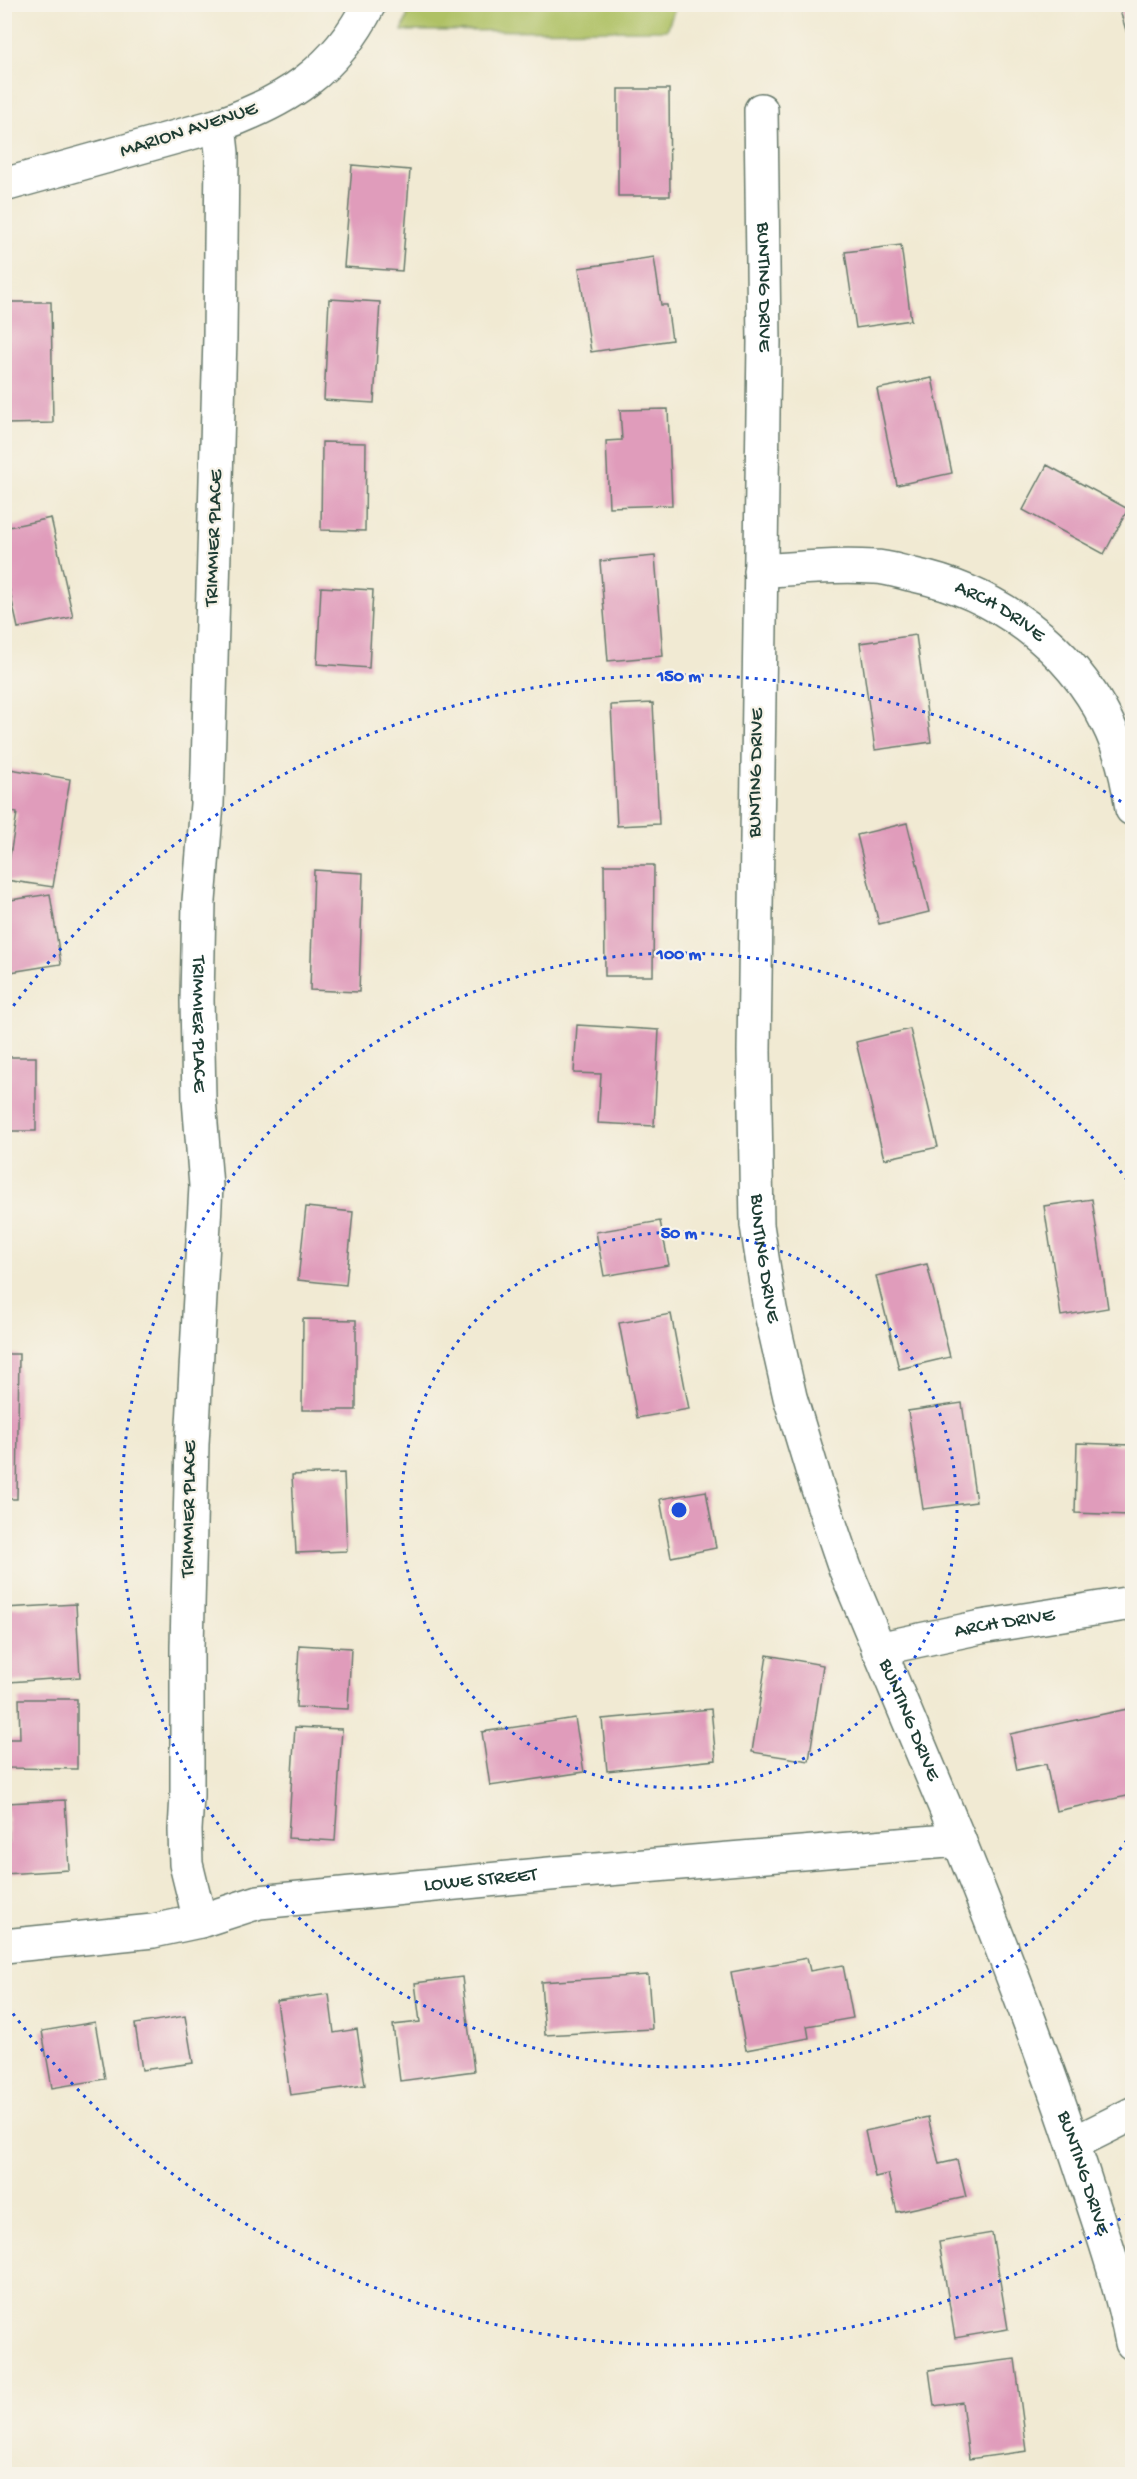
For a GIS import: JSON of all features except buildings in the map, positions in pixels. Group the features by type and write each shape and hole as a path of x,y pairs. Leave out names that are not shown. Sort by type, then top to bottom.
{"street":[{"name":"MARION AVENUE","path":"4,185 219,125 280,99 311,78 348,43 369,4"},
{"name":"BUNTING DRIVE","path":"761,110 764,342 754,1051 757,1225 770,1309 790,1397 845,1568 1012,1969 1074,2144 1105,2242 1132,2343"},
{"name":"TRIMMIER PLACE","path":"200,1921 186,1864 185,1830 192,1444 206,1186 199,1099 197,1000 199,901 207,792 219,373 222,153 219,125"},
{"name":"ARCH DRIVE","path":"760,571 876,567 937,580 973,593 1006,611 1057,653 1088,689 1108,722 1127,775 1132,809"},
{"name":"ARCH DRIVE","path":"878,1649 981,1627 1132,1603"},
{"name":"LOWE STREET","path":"4,1946 153,1931 200,1921 259,1902 560,1873 959,1840"},
{"path":"1074,2144 1132,2114"}],"green space":[{"path":"411,4 676,5 667,30 402,31"}]}
